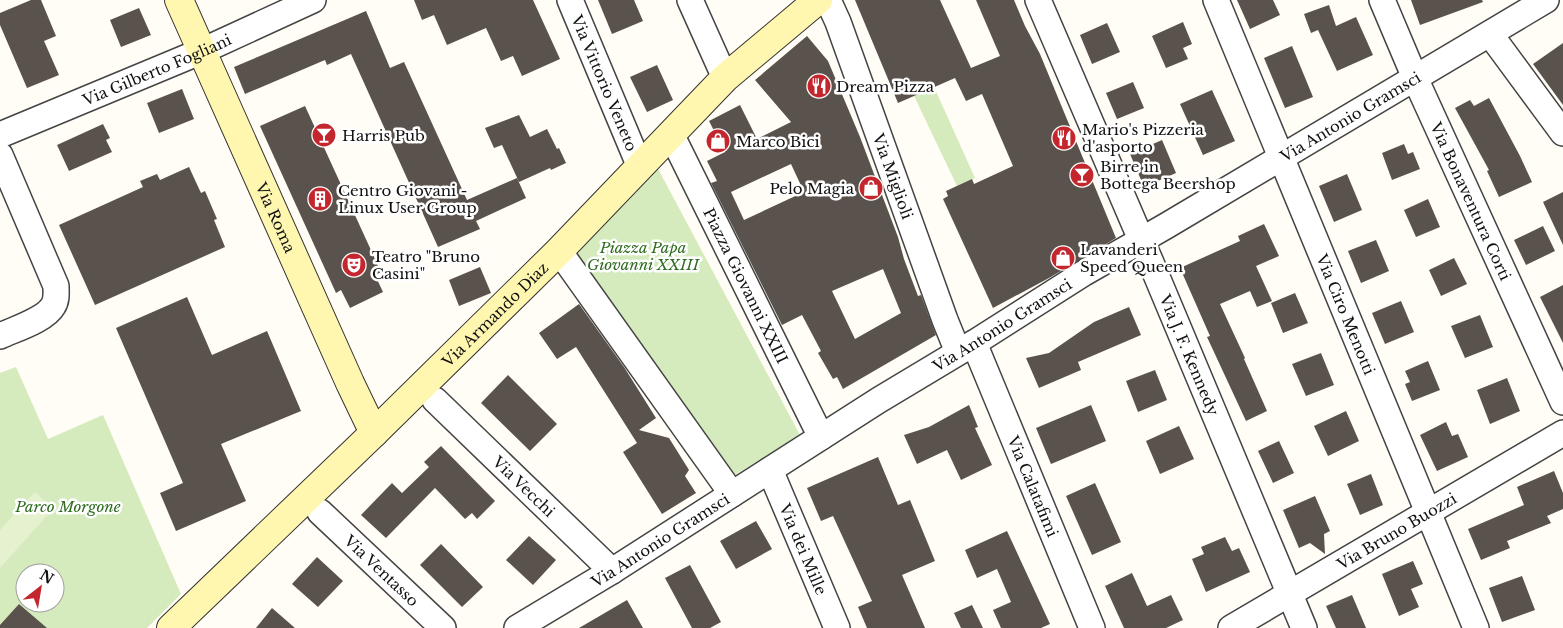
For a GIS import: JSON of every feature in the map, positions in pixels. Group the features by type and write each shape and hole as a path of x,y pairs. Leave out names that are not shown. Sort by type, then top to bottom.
{"street":[{"name":"Via Roma","path":"180,0 374,433"},
{"name":"Via Gilberto Fogliani","path":"0,135 202,51 313,0"},
{"name":"Via Vittorio Veneto","path":"570,0 640,167"},
{"path":"690,0 725,78"},
{"name":"Via Armando Diaz","path":"179,625 559,251 725,78 818,0"},
{"name":"Via Miglioli","path":"828,0 838,22 945,320 966,348"},
{"name":"Via J. F. Kennedy","path":"1038,0 1142,241 1304,628"},
{"name":"Via Ciro Menotti","path":"1216,0 1476,628"},
{"name":"Via Bonaventura Corti","path":"1382,0 1415,78 1563,402"},
{"name":"Via Antonio Gramsci","path":"517,628 612,572 820,437 966,348 1088,270 1142,241 1546,0"},
{"path":"1490,34 1563,133"},
{"name":"Piazza Giovanni XXIII","path":"671,134 820,437"},
{"path":"0,155 56,286 54,306 46,314 0,336"},
{"path":"559,251 732,494"},
{"name":"Via Calatafimi","path":"966,348 1092,628"},
{"name":"Via Vecchi","path":"435,400 612,572"},
{"name":"Via Bruno Buozzi","path":"1230,628 1563,433"},
{"name":"Via dei Mille","path":"770,470 837,628"},
{"name":"Via Ventasso","path":"320,512 442,628"}],"green space":[{"path":"934,87 975,178 957,186 914,96"},
{"name":"Piazza Papa Giovanni XXIII","path":"656,165 800,435 733,476 572,250"},
{"name":"Parco Morgone","path":"16,367 48,439 103,415 181,594 147,628 0,628 0,373"},
{"path":"35,492 53,509 0,568 0,530"}],"building":[{"path":"31,0 41,0 56,36 44,41 59,75 27,88 0,25 0,13"},
{"path":"414,0 533,0 560,59 522,76 513,56 501,61 486,28 447,45 434,15 422,20"},
{"path":"598,0 634,0 643,21 612,34"},
{"path":"855,0 940,0 971,68 1000,56 976,0 1014,0 1040,54 1116,238 1049,278 993,308 943,199 948,196 946,191 972,179 974,184 1013,166 982,94 966,101 955,78 898,103"},
{"path":"1237,0 1273,0 1280,15 1250,29"},
{"path":"1411,0 1482,0 1483,2 1420,25"},
{"path":"1329,5 1336,26 1356,17 1373,55 1337,71 1318,30 1311,33 1304,14"},
{"path":"139,8 151,35 121,47 110,20"},
{"path":"366,11 390,68 404,62 467,200 517,178 526,198 476,221 480,229 438,247 351,54 327,65 325,60 245,94 234,67"},
{"path":"1183,22 1192,44 1183,48 1188,59 1166,68 1152,36"},
{"path":"1107,23 1120,52 1092,64 1080,35"},
{"path":"807,36 828,61 860,137 918,296 921,295 936,335 843,389 837,377 833,379 818,353 821,351 802,315 782,325 711,183 717,181 707,161 725,152 709,121 740,105 757,139 791,122 755,80","holes":["791,164 804,192 744,220 731,192","883,269 901,313 855,339 832,291"]},
{"path":"1563,43 1563,105 1533,64"},
{"path":"1292,46 1313,97 1285,108 1264,58"},
{"path":"657,65 673,100 647,112 630,77"},
{"path":"1133,82 1144,108 1117,119 1106,93"},
{"path":"182,89 194,119 159,133 147,103"},
{"path":"1212,90 1235,141 1203,155 1180,104"},
{"path":"1489,98 1532,182 1499,197 1487,171 1489,170 1455,108 1470,100 1474,106"},
{"name":"Centro Giovani - Linux User Group","path":"305,106 381,272 375,275 383,292 350,308 341,290 336,293 260,126"},
{"path":"519,115 530,137 547,129 566,163 519,182 502,145 494,148 485,128"},
{"path":"103,124 110,138 106,140 112,152 69,171 57,145"},
{"path":"1162,140 1176,173 1144,187 1130,154"},
{"path":"1404,144 1408,154 1413,152 1420,169 1392,180 1382,153"},
{"path":"189,167 201,193 205,191 217,219 214,220 225,247 95,305 59,225 143,187 140,181 157,174 160,180"},
{"path":"1347,174 1362,210 1334,222 1319,186"},
{"path":"1563,192 1563,245 1543,202"},
{"path":"1428,199 1440,227 1416,237 1404,210"},
{"path":"1264,224 1279,256 1256,266 1272,301 1257,307 1250,291 1220,304 1267,411 1246,421 1207,337 1210,336 1180,268 1240,241 1238,236"},
{"path":"1543,226 1555,251 1526,265 1514,240"},
{"path":"1376,240 1389,271 1361,283 1348,251"},
{"path":"1454,258 1467,284 1441,296 1429,270"},
{"path":"480,267 491,293 459,306 449,280"},
{"path":"1563,285 1563,343 1540,297"},
{"path":"1295,293 1308,323 1283,333 1271,303"},
{"path":"187,297 212,355 267,331 301,411 221,444 246,501 176,531 160,493 183,483 116,328"},
{"path":"1401,301 1414,332 1385,344 1372,313"},
{"path":"579,304 624,367 656,418 639,430 669,438 689,470 685,476 696,493 662,514 623,452 637,443 576,347 557,359 539,333"},
{"path":"1129,307 1141,335 1078,362 1081,370 1039,388 1026,358 1049,353 1094,322"},
{"path":"1480,315 1493,347 1465,358 1451,326"},
{"path":"1321,353 1334,385 1306,396 1292,364"},
{"path":"1428,361 1440,390 1412,401 1405,384 1410,382 1405,371"},
{"path":"1155,370 1167,400 1138,412 1126,381"},
{"path":"508,375 557,424 530,451 481,403"},
{"path":"1507,378 1520,411 1490,424 1477,390"},
{"path":"969,405 978,427 975,428 992,465 961,480 947,450 917,464 904,435 929,427"},
{"path":"1091,405 1106,441 1051,464 1036,428"},
{"path":"1346,411 1359,441 1328,456 1314,426"},
{"path":"1446,422 1452,436 1458,434 1468,457 1437,471 1420,435"},
{"path":"1179,426 1194,459 1160,474 1146,441"},
{"path":"1279,441 1294,473 1273,483 1258,451"},
{"path":"441,446 495,501 477,519 472,513 465,519 435,488 386,538 361,515 392,483 402,493 429,467 424,462"},
{"path":"878,457 898,505 910,500 935,561 902,575 925,628 867,628 858,607 872,601 833,516 821,521 807,488"},
{"path":"1554,471 1563,493 1563,509 1547,516 1551,523 1507,541 1510,548 1481,560 1468,529 1524,505 1517,487"},
{"path":"1371,474 1383,505 1360,515 1347,484"},
{"path":"1095,483 1121,542 1092,555 1066,496"},
{"path":"1315,496 1330,531 1324,534 1325,554 1310,543 1299,548 1283,510"},
{"path":"756,521 772,549 736,569 720,541"},
{"path":"1007,531 1050,624 1041,628 1001,628 993,610 1011,602 997,569 977,578 965,550"},
{"path":"529,536 556,560 533,585 506,560"},
{"path":"1225,537 1232,551 1239,548 1250,572 1206,592 1192,559 1204,554 1201,547"},
{"path":"441,544 483,587 462,607 420,565"},
{"path":"317,557 343,581 318,607 292,584"},
{"path":"1413,561 1423,584 1411,589 1419,607 1399,616 1382,574"},
{"path":"690,565 721,622 710,628 692,628 665,578"},
{"path":"1132,573 1147,606 1171,595 1183,620 1166,628 1124,628 1105,586"},
{"path":"1522,576 1535,610 1502,622 1489,588"},
{"path":"1352,595 1366,628 1336,628 1326,606"},
{"path":"627,600 643,628 579,628"},
{"path":"972,605 983,628 961,628 954,613"},
{"path":"15,608 15,613 30,613 47,628 0,628 0,625"},
{"path":"272,608 295,628 256,628"}],"place":[{"name":"Dream Pizza","path":"819,86"},
{"name":"Harris Pub","path":"324,135"},
{"name":"Mario's Pizzeria d'asporto","path":"1064,138"},
{"name":"Marco Bici","path":"718,141"},
{"name":"Birre in Bottega Beershop","path":"1082,175"},
{"name":"Pelo Magia","path":"871,188"},
{"name":"Centro Giovani - Linux User Group","path":"320,199"},
{"name":"Lavanderi Speed Queen","path":"1063,258"},
{"name":"Teatro \"Bruno Casini\"","path":"354,265"}]}
